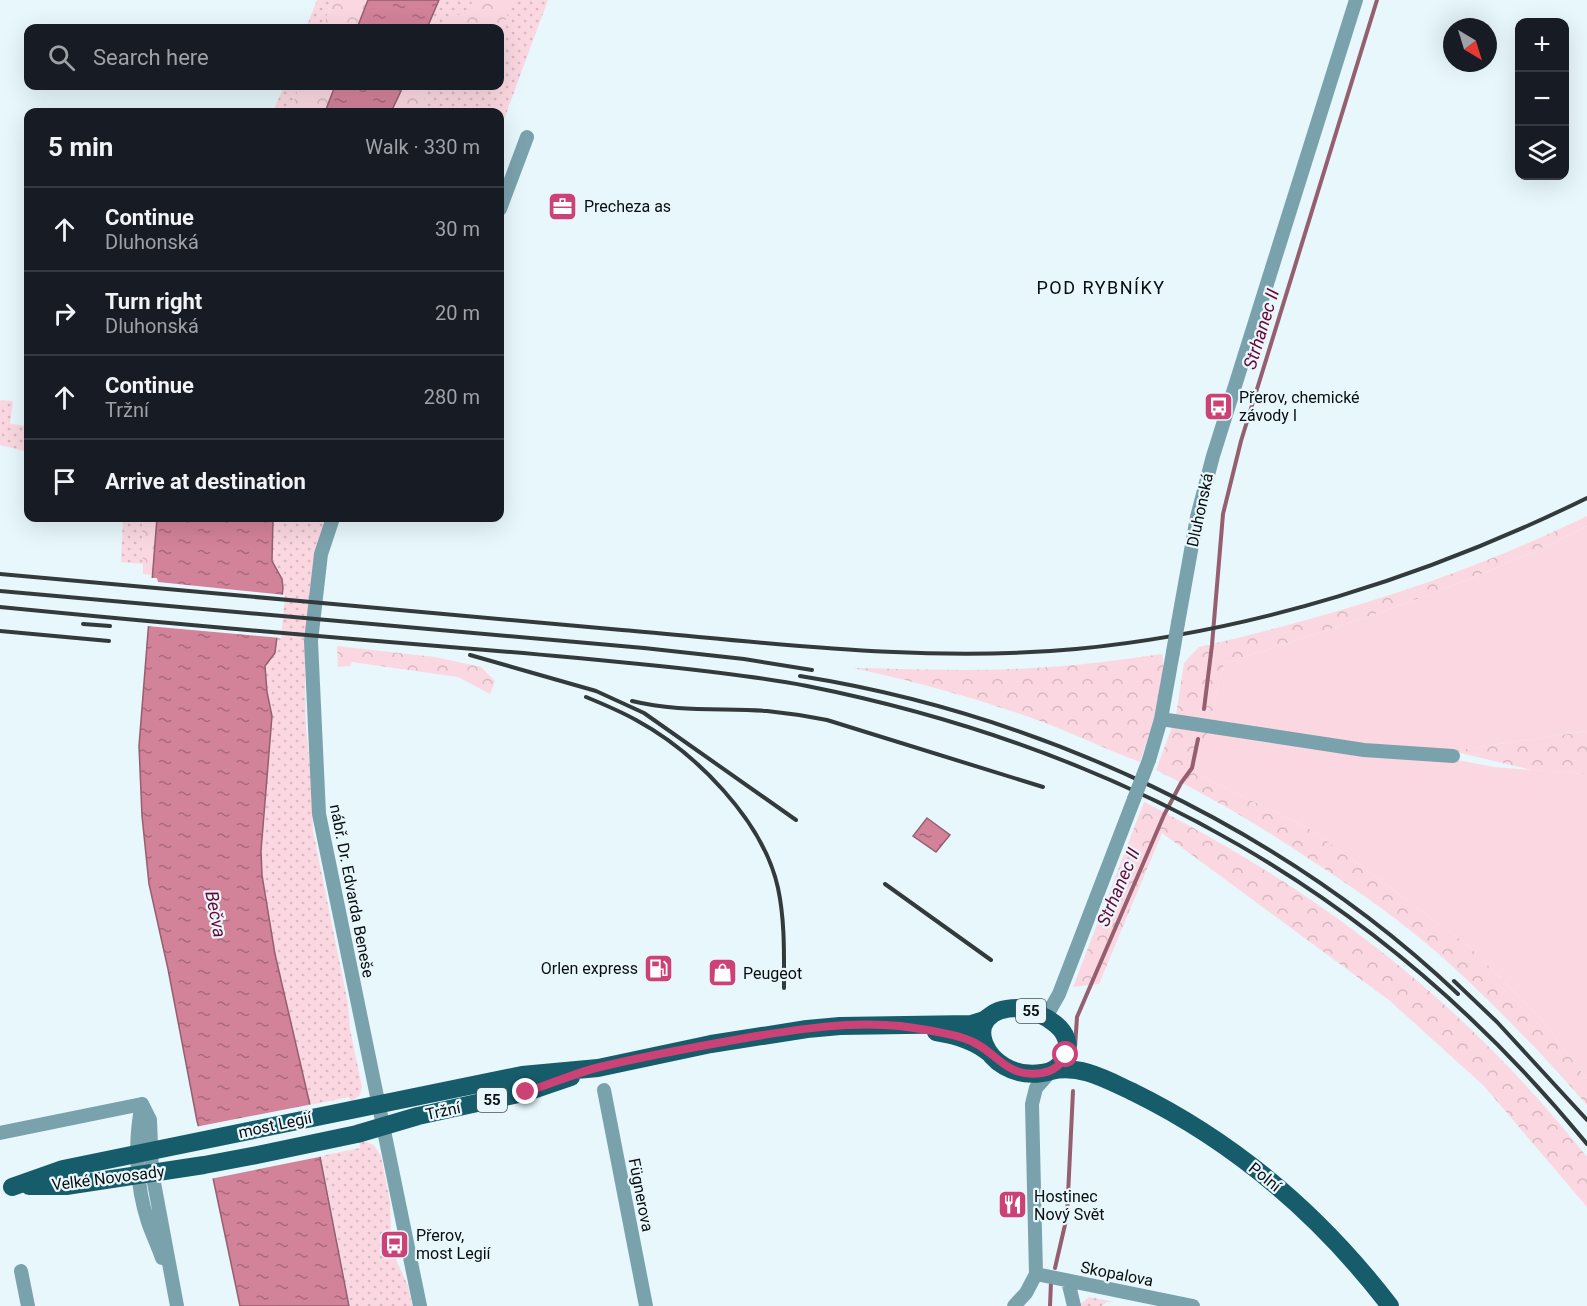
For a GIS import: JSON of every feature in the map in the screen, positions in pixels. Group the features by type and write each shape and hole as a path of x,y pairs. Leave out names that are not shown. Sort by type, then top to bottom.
{"main road":[{"name":"55","path":"1051,1071 1038,1074 1018,1071 1002,1064 985,1048 982,1035 987,1021 991,1015 1000,1010 1011,1008 1029,1010 1046,1017 1058,1026 1066,1041"},
{"name":"Tržní","path":"357,1134 418,1116 526,1092 598,1068 711,1044 796,1030 840,1026 971,1024 991,1015"},
{"name":"Tržní","path":"898,1026 967,1039 989,1053"},
{"path":"1051,1071 1063,1062 1066,1055 1066,1041"},
{"name":"Polní","path":"1066,1041 1073,1051 1113,1083"},
{"name":"Tržní","path":"352,1110 522,1074 598,1068"},
{"name":"Polní","path":"1051,1071 1088,1072 1192,1125 1230,1149 1313,1219 1338,1244 1390,1306"},
{"name":"most Legií","path":"198,1141 352,1110"},
{"name":"most Legií","path":"204,1165 357,1134"},
{"name":"Velké Novosady","path":"6,1187 63,1169 198,1141"},
{"name":"Velké Novosady","path":"6,1187 66,1186 204,1165"}],"street":[{"name":"Dluhonská","path":"1046,1017 1059,994 1149,760 1161,719 1197,517 1210,466 1356,0"},
{"path":"504,198 527,137"},
{"name":"nábř. Dr. Edvarda Beneše","path":"331,522 321,554 311,641 316,785 325,850 420,1306"},
{"path":"1161,719 1364,750 1453,756"},
{"path":"1014,1306 1028,1299 1036,1274 1032,1104 1029,1087 1018,1071"},
{"path":"1032,1104 1036,1088 1051,1071"},
{"name":"Fügnerova","path":"604,1090 645,1306"},
{"name":"Velké Novosady","path":"0,1133 142,1104 150,1120 144,1152"},
{"path":"144,1152 148,1221 172,1282 177,1306"},
{"path":"21,1271 28,1306"},
{"name":"Skopalova","path":"1036,1274 1192,1306"},
{"path":"1068,1281 1074,1306"}],"green space":[{"path":"317,0 333,0 324,24 308,24"},
{"path":"333,0 368,0 359,24 324,24"},
{"path":"439,0 548,0 504,119 504,108 420,108 424,103 422,90 504,90 504,24 429,24"},
{"path":"472,0 512,0 504,26 504,24 451,24 450,19 471,9"},
{"path":"282,90 298,90 291,108 275,108"},
{"path":"298,90 333,90 327,108 291,108"},
{"path":"422,90 424,103 420,108 393,108 400,91"},
{"path":"0,400 13,401 10,424 24,426 24,451 0,445"},
{"path":"1587,516 1587,526 1499,567 1363,619 1224,663 1211,720 1176,715 1184,663 1199,647 1299,622 1397,593 1493,558"},
{"path":"123,522 142,522 143,564 121,562"},
{"path":"142,522 157,522 153,575 143,574"},
{"path":"273,522 325,522 319,538 310,588 305,681 306,727 313,831 348,1004 350,1029 362,1087 360,1095 351,1102 349,1097 310,1105 275,954 262,875 261,851 272,716 265,666 275,653 283,588 282,579 272,561"},
{"path":"1587,526 1587,731 1452,751 1452,759 1494,767 1587,774 1587,1079 1541,1019 1469,946 1312,830 1195,773 1211,720 1224,663 1363,619 1454,585"},
{"path":"337,646 435,657 481,667 495,681 490,694 458,677 352,662 350,666 338,667"},
{"path":"1162,654 1160,693 1140,762 1055,727 996,706 925,685 853,668 1010,669 1082,664"},
{"path":"1172,727 1208,731 1195,773 1312,830 1469,946 1541,1019 1587,1079 1587,1105 1486,999 1451,965 1400,922 1346,883 1272,835 1156,770"},
{"path":"1587,731 1587,774 1532,770 1452,751"},
{"path":"1144,802 1209,836 1270,873 1385,955 1439,1000 1491,1049 1540,1101 1587,1157 1587,1207 1484,1086 1390,1001 1162,833 1099,984 1073,987"},
{"path":"359,1141 374,1145 381,1156 390,1202 391,1235 397,1262 408,1286 412,1306 350,1306 321,1156 360,1148"},
{"path":"1089,1297 1114,1302 1107,1302 1101,1306 1078,1306"}],"water":[{"path":"368,0 439,0 429,24 359,24"},
{"path":"333,90 401,90 393,108 327,108"},
{"name":"Bečva","path":"157,522 273,522 272,561 282,579 283,588 275,653 265,666 272,716 261,851 262,875 275,954 310,1105 349,1306 240,1306 213,1178 197,1121 149,884 142,816 139,746"},
{"path":"927,818 950,835 936,852 913,836"}],"pier":[{"path":"150,578 157,578 158,582 285,595 281,638 147,626 145,628"},
{"path":"313,1104 324,1156 210,1179 195,1127"}],"waterway":[{"name":"Strhanec II","path":"1204,709 1223,514 1241,441 1377,0"},
{"name":"Strhanec II","path":"1075,1047 1077,1017 1164,815 1192,768 1198,739"},
{"name":"Strhanec II","path":"1055,1268 1067,1216 1073,1091"},
{"name":"Strhanec II","path":"1050,1306 1051,1282"}],"railway":[{"path":"0,574 849,650 906,653 1019,653 1142,641 1274,614 1402,576 1527,526 1587,498"},
{"path":"0,591 644,648 744,659 812,670"},
{"path":"0,607 555,656 755,677 807,686 923,714 1033,749 1138,793 1239,845 1334,906 1423,976 1508,1055 1587,1144"},
{"path":"83,624 110,626"},
{"path":"0,631 109,641"},
{"path":"470,655 596,691 644,713 796,820"},
{"path":"800,676 890,694 979,718 1067,749 1153,787 1235,830 1315,879 1389,934 1458,994"},
{"path":"586,697 636,720 681,750 724,790 742,813 758,838 770,863 778,888 783,925 784,988"},
{"path":"632,701 682,708 767,711 827,720 1043,787"},
{"path":"885,884 991,960"},
{"path":"1454,981 1497,1022 1587,1120"}],"place":[{"name":"Precheza as","path":"563,206"},
{"name":"Přerov, chemické závody I","path":"1218,406"},
{"name":"Orlen express","path":"659,968"},
{"name":"Peugeot","path":"722,973"},
{"name":"Hostinec Nový Svět","path":"1013,1205"},
{"name":"Přerov, most Legií","path":"395,1244"}],"district":[{"name":"POD RYBNÍKY","path":"1101,287"}],"route":[{"path":"526,1092 598,1068 663,1054 763,1035 840,1026 898,1026 967,1039 1002,1064 1025,1073 1038,1074 1051,1071 1063,1062 1066,1055"}]}
